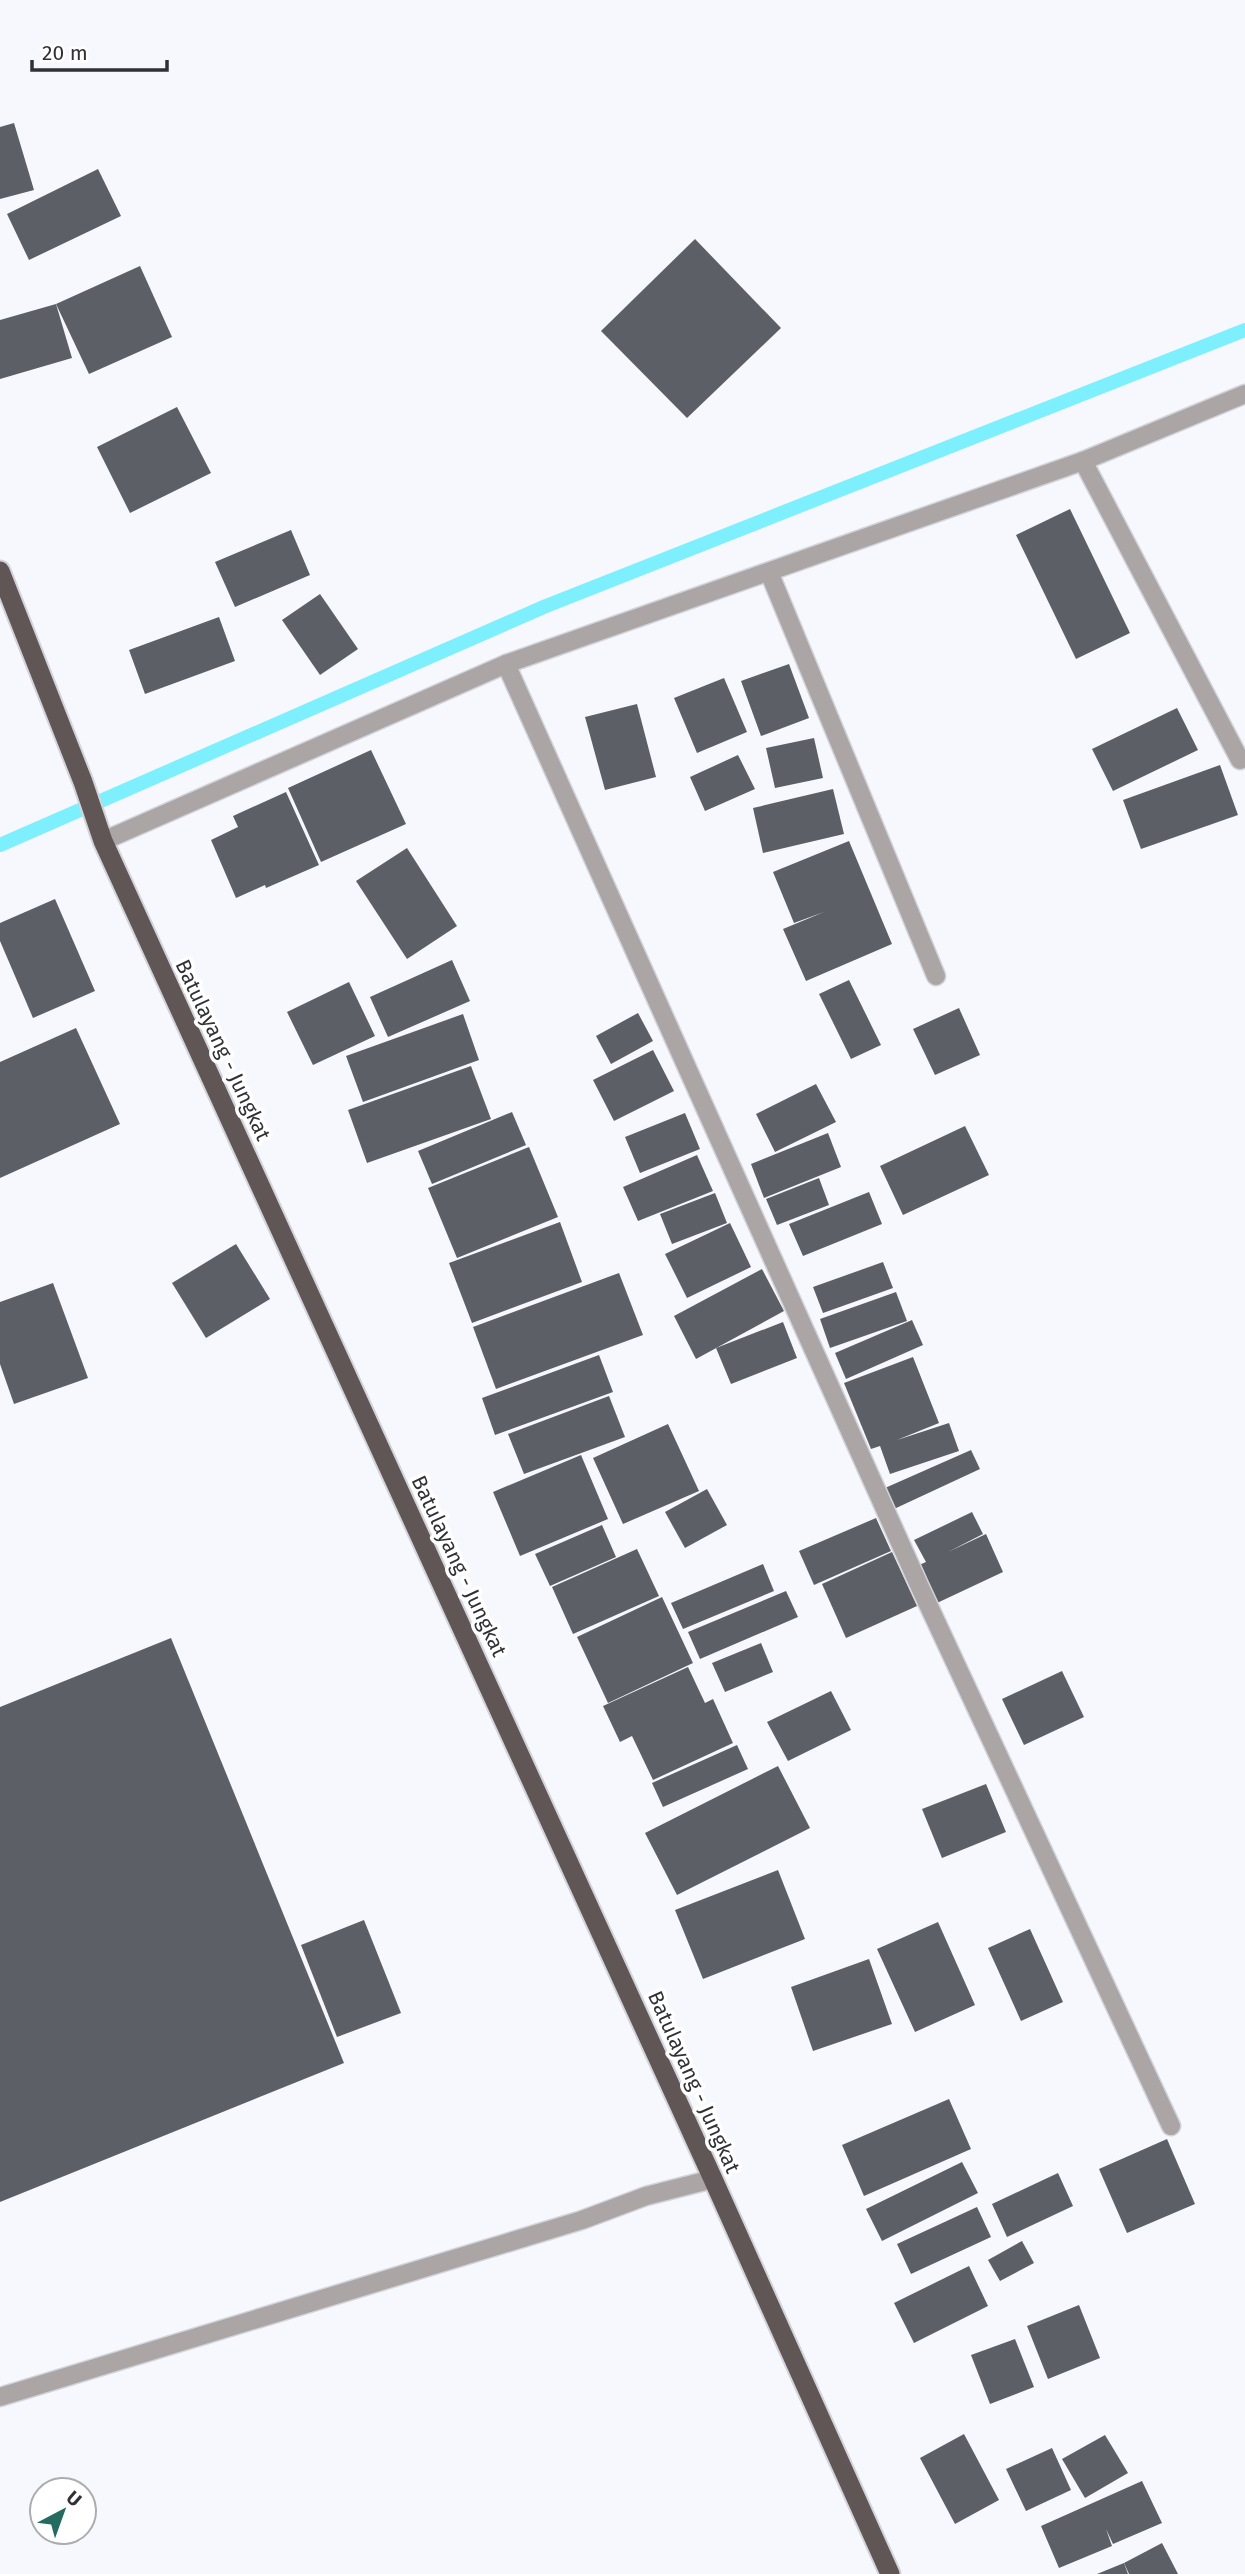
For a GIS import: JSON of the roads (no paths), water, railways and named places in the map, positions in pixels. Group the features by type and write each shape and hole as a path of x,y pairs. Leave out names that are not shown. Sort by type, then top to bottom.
{"highway":[{"name":"Batulayang - Jungkat","path":"0,571 83,782 103,841 713,2179 890,2574"}],"street":[{"path":"103,841 506,664 1083,461 1245,394"},
{"path":"1083,461 1240,760"},
{"path":"769,572 936,976"},
{"path":"506,664 914,1572 1171,2126"},
{"path":"0,2397 582,2220 646,2196 713,2179"}],"waterway":[{"path":"0,845 546,606 1245,330"}]}
